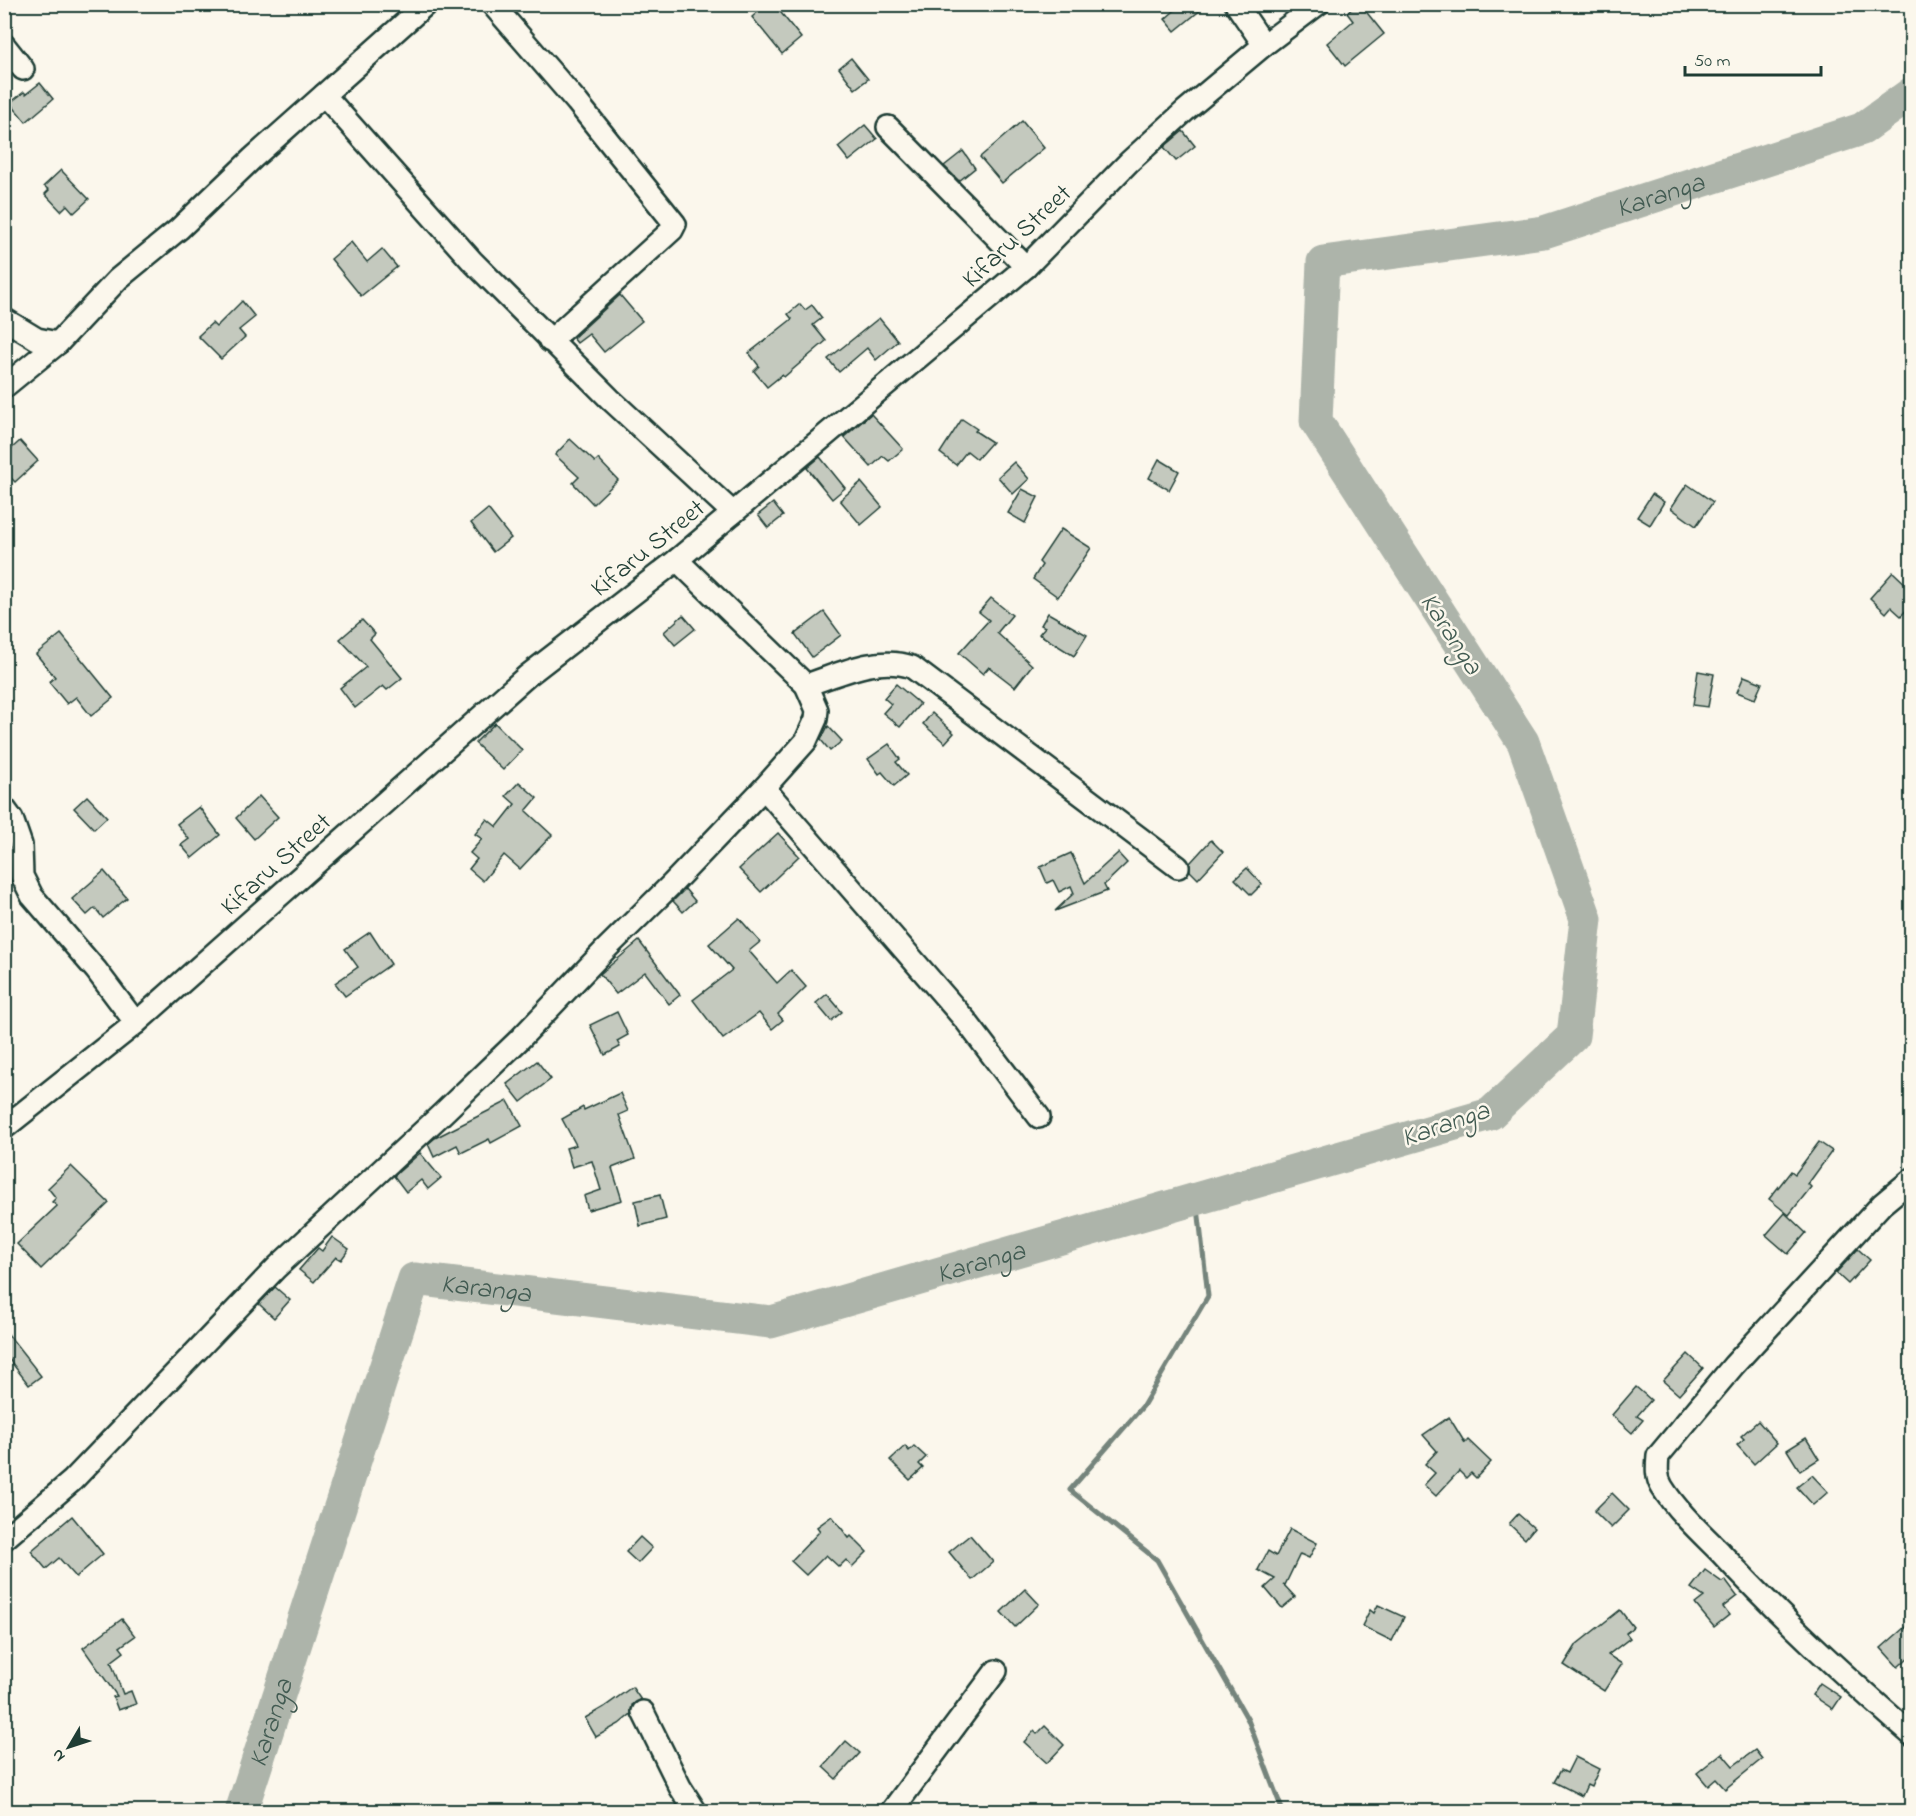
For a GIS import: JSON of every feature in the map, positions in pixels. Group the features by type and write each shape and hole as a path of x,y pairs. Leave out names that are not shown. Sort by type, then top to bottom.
{"street":[{"path":"4,387 58,343 118,279 179,229 253,158 426,4"},
{"path":"492,4 577,102 675,224 672,230 550,340"},
{"path":"1236,4 1264,45"},
{"name":"Kifaru Street","path":"4,1128 136,1023 527,676 677,560 1026,267 1129,162 1185,111 1264,45 1318,4"},
{"path":"4,45 23,69"},
{"path":"324,95 472,261 550,340 733,513"},
{"path":"888,127 1026,267"},
{"path":"4,319 37,339 58,343"},
{"path":"4,1539 72,1481 276,1268 519,1040 672,884 806,741 816,719 816,710 806,685 677,560"},
{"path":"806,685 874,663 890,662 912,667 1178,867"},
{"path":"764,788 966,1021 1039,1117"},
{"path":"4,808 12,819 21,845 22,876 32,897 96,970 136,1023"},
{"path":"1911,1179 1882,1204 1734,1365 1658,1456 1656,1470 1661,1486 1677,1507 1758,1593 1911,1735"},
{"path":"891,1812 996,1671"},
{"path":"643,1712 680,1787 696,1812"}],"building":[{"path":"767,4 774,4 801,38 782,54 752,17"},
{"path":"1182,4 1208,4 1175,31 1165,19"},
{"path":"1360,4 1384,34 1345,66 1327,43 1353,21 1347,13"},
{"path":"851,58 868,79 855,89 839,68"},
{"path":"40,83 53,99 26,122 10,103"},
{"path":"1022,121 1044,148 1002,183 980,157"},
{"path":"865,125 877,139 849,161 838,147"},
{"path":"1183,131 1195,146 1176,161 1164,147"},
{"path":"963,151 975,168 959,181 944,166"},
{"path":"61,170 89,199 74,213 67,205 61,211 45,194 49,190 44,186"},
{"path":"351,242 367,262 382,249 397,267 361,296 331,259"},
{"path":"620,295 642,321 604,352 589,334 577,343 573,338"},
{"path":"242,301 255,317 239,330 245,337 221,359 198,336 212,323 216,327"},
{"path":"800,304 805,310 812,305 822,318 813,325 826,341 784,377 782,375 767,387 754,371 759,366 749,353 792,319 788,314"},
{"path":"879,318 898,341 876,360 867,348 839,372 828,359"},
{"path":"871,414 903,449 889,461 883,456 871,467 844,437"},
{"path":"962,419 992,442 977,459 967,451 956,465 940,453"},
{"path":"570,439 595,462 598,459 618,480 593,504 573,483 579,477 555,455"},
{"path":"20,441 38,461 15,482 4,471 4,455"},
{"path":"820,457 845,488 832,499 807,468"},
{"path":"1159,459 1179,471 1169,490 1149,478"},
{"path":"1014,462 1029,479 1013,494 998,477"},
{"path":"861,482 882,507 861,525 840,500"},
{"path":"1687,484 1713,502 1696,526 1671,508"},
{"path":"1022,489 1038,497 1025,523 1008,513"},
{"path":"1652,494 1664,502 1650,525 1637,517"},
{"path":"773,503 783,516 768,528 758,515"},
{"path":"488,509 511,538 493,552 471,523"},
{"path":"1061,529 1091,548 1058,597 1033,579 1042,565 1039,562"},
{"path":"1893,572 1911,589 1911,605 1901,616 1891,607 1886,613 1870,598"},
{"path":"991,598 1012,615 997,633 1032,665 1015,687 989,667 983,674 959,653 989,620 979,612"},
{"path":"824,612 841,635 812,657 795,634"},
{"path":"1048,613 1087,635 1074,656 1039,634 1045,627 1041,625"},
{"path":"683,615 695,629 675,645 664,632"},
{"path":"362,620 375,634 370,639 402,678 387,690 383,686 355,708 340,688 366,667 340,639"},
{"path":"61,634 113,698 91,716 76,697 67,704 49,682 55,677 36,654"},
{"path":"1698,671 1714,674 1708,707 1693,705"},
{"path":"1744,676 1762,683 1755,699 1737,692"},
{"path":"896,684 920,704 900,727 883,713 891,704 884,698"},
{"path":"932,713 954,733 945,743 923,724"},
{"path":"495,723 522,750 503,770 475,743"},
{"path":"828,726 842,741 830,751 821,740"},
{"path":"889,744 900,759 896,762 907,775 894,786 882,772 879,774 868,759"},
{"path":"519,782 537,798 526,811 552,835 520,869 504,855 483,881 469,869 477,859 470,853 482,839 475,834 487,819 497,827 515,804 506,796"},
{"path":"87,796 107,817 94,829 74,808"},
{"path":"259,796 278,817 254,839 236,818"},
{"path":"199,807 220,835 192,858 181,845 189,839 177,824"},
{"path":"778,833 799,856 761,892 739,869"},
{"path":"1211,840 1223,852 1198,879 1190,871 1190,863"},
{"path":"1071,853 1085,883 1118,853 1127,863 1104,885 1107,891 1055,911 1074,893 1071,886 1059,892 1053,880 1047,883 1040,867"},
{"path":"1247,868 1262,884 1251,895 1235,879"},
{"path":"104,871 127,898 103,918 95,908 87,915 72,899"},
{"path":"685,889 695,901 683,912 673,901"},
{"path":"739,918 760,942 749,951 777,983 791,970 806,987 778,1014 783,1020 772,1029 759,1013 723,1039 693,1000 732,970 709,944"},
{"path":"370,932 391,964 345,996 335,983 358,967 345,949"},
{"path":"639,941 680,995 669,1004 645,972 616,994 600,974"},
{"path":"827,994 842,1012 831,1021 816,1003"},
{"path":"617,1012 628,1035 617,1041 620,1047 605,1055 590,1025"},
{"path":"537,1061 551,1079 521,1102 507,1084"},
{"path":"620,1093 628,1111 619,1115 635,1159 612,1168 622,1200 588,1210 584,1196 601,1190 592,1161 572,1167 566,1148 576,1145 562,1119 583,1107 584,1110"},
{"path":"508,1101 522,1126 491,1143 489,1139 461,1153 457,1145 434,1157 428,1144 435,1138"},
{"path":"1819,1142 1832,1151 1808,1184 1811,1187 1789,1215 1769,1199 1791,1171 1795,1174"},
{"path":"420,1153 441,1178 428,1189 421,1180 406,1192 394,1176"},
{"path":"71,1166 109,1203 41,1269 17,1244 57,1206 52,1202 56,1198 48,1188"},
{"path":"660,1195 666,1219 640,1226 635,1201"},
{"path":"1785,1213 1806,1233 1788,1254 1766,1235"},
{"path":"332,1237 349,1249 341,1260 336,1257 314,1282 299,1270 318,1248 322,1251"},
{"path":"1858,1249 1870,1260 1848,1284 1836,1273"},
{"path":"275,1287 290,1300 274,1318 259,1304"},
{"path":"4,1329 41,1376 29,1385 4,1353"},
{"path":"1688,1354 1703,1368 1679,1395 1663,1381"},
{"path":"1636,1387 1651,1400 1637,1416 1643,1420 1632,1433 1612,1415"},
{"path":"1449,1417 1465,1443 1468,1440 1491,1462 1476,1478 1471,1473 1466,1478 1459,1471 1436,1496 1424,1485 1435,1473 1425,1464 1437,1451 1423,1435"},
{"path":"1758,1421 1777,1443 1754,1464 1737,1445 1744,1439 1741,1436"},
{"path":"1806,1438 1819,1459 1800,1471 1787,1450"},
{"path":"905,1446 909,1451 914,1446 926,1457 919,1464 923,1468 910,1480 890,1460"},
{"path":"1812,1475 1828,1492 1813,1505 1797,1487"},
{"path":"1612,1493 1629,1510 1611,1528 1594,1511"},
{"path":"1518,1514 1534,1528 1525,1539 1509,1524"},
{"path":"72,1516 103,1554 76,1577 59,1558 46,1569 31,1551"},
{"path":"832,1516 849,1538 851,1536 867,1552 852,1567 846,1560 839,1567 826,1555 806,1575 791,1561 820,1531 817,1527"},
{"path":"1290,1529 1317,1543 1309,1558 1300,1554 1285,1585 1283,1584 1295,1597 1282,1608 1265,1588 1275,1579 1258,1570 1268,1551 1276,1556"},
{"path":"970,1535 993,1562 972,1580 949,1552"},
{"path":"640,1537 652,1548 638,1563 626,1552"},
{"path":"1705,1570 1722,1582 1725,1580 1737,1596 1723,1607 1729,1615 1714,1627 1695,1604 1704,1597 1691,1588"},
{"path":"1025,1589 1039,1604 1015,1627 1001,1612"},
{"path":"1378,1605 1404,1617 1392,1641 1362,1626 1370,1610 1374,1613"},
{"path":"1620,1610 1633,1627 1626,1633 1630,1638 1608,1655 1622,1664 1604,1691 1564,1665 1577,1644"},
{"path":"122,1619 135,1636 120,1647 124,1652 111,1662 123,1694 131,1691 136,1704 118,1710 113,1697 117,1696 83,1648"},
{"path":"1905,1627 1911,1635 1911,1655 1898,1667 1881,1648"},
{"path":"1820,1683 1841,1697 1833,1709 1812,1695"},
{"path":"632,1687 641,1700 632,1705 631,1714 596,1737 585,1718"},
{"path":"1045,1726 1064,1745 1047,1763 1024,1742 1034,1731 1037,1734"},
{"path":"846,1741 860,1753 836,1779 823,1767"},
{"path":"1755,1750 1762,1759 1725,1789 1716,1779 1708,1786 1697,1773 1722,1753 1733,1766"},
{"path":"1575,1757 1599,1769 1591,1787 1587,1785 1582,1796 1554,1782 1561,1770 1567,1773"}],"waterway":[{"name":"Karanga","path":"241,1812 414,1279 771,1322 1490,1114 1573,1036 1586,919 1523,742 1316,421 1323,262 1544,232 1862,129 1912,93"},
{"path":"1197,1199 1208,1296 1143,1406 1070,1490 1157,1560 1248,1720 1283,1812"}]}
